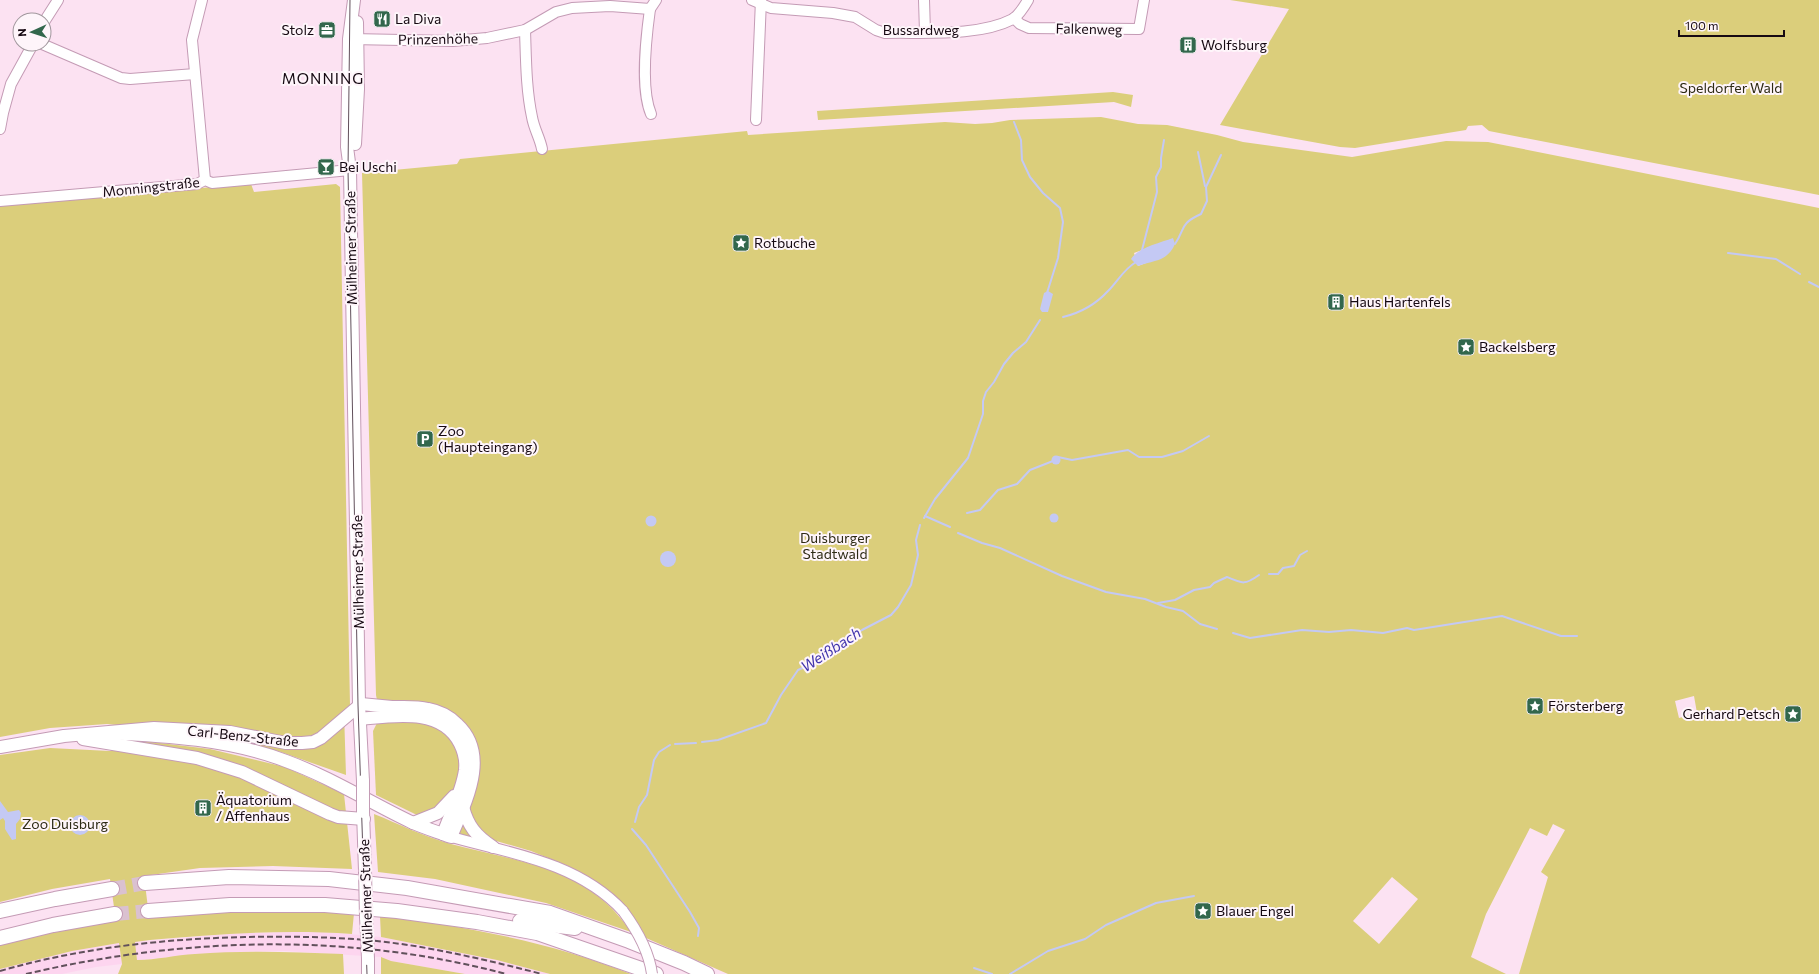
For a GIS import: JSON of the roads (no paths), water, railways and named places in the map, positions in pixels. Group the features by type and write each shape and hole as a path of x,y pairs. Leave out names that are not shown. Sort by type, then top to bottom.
{"highway":[{"path":"145,884 229,877 329,879 408,888 550,913 684,963 707,974"},
{"path":"0,911 112,889"},
{"path":"599,931 398,903 292,896 231,898 148,907 325,905 404,912 477,922 537,933 654,974"},
{"path":"0,932 53,919 115,911 0,938"}],"main road":[{"name":"Mülheimer Straße","path":"354,0 354,39 358,90 355,151 350,170 359,704 368,974"},
{"name":"Carl-Benz-Straße","path":"0,747 64,736 154,728 230,732 286,743 313,742 332,731 359,704"},
{"path":"359,704 426,708 448,716 460,727 470,742 474,765 473,776 463,807 447,836"},
{"path":"360,718 418,716 443,724 457,738 464,754 465,768 447,836"},
{"name":"Carl-Benz-Straße","path":"104,733 158,735 203,740 254,751 286,761 329,779 413,823 447,836"},
{"path":"64,736 197,758 242,772 338,817 363,815"},
{"path":"413,823 438,813 460,787"},
{"path":"463,807 470,828 476,835 493,847"}],"street":[{"path":"50,12 58,0"},
{"path":"202,0 193,34 195,74 205,180"},
{"path":"652,114 647,104 646,68 650,9 656,0"},
{"path":"924,0 925,32"},
{"path":"1014,18 1021,12 1028,0"},
{"name":"Falkenweg","path":"1014,18 1020,24 1029,28 1139,29 1144,0"},
{"path":"756,120 758,1"},
{"name":"Bussardweg","path":"758,1 771,8 845,15 855,18 876,30 885,33 983,29 1014,18"},
{"name":"Prinzenhöhe","path":"354,39 453,41 487,38 525,30 572,4 650,9"},
{"path":"525,30 526,75 531,115 534,130 540,138 542,149"},
{"path":"52,48 121,78 130,79 195,74"},
{"path":"0,129 11,84 29,52"},
{"path":"0,83 11,84"},
{"name":"Monningstraße","path":"0,201 197,184 205,180 212,183 350,170"},
{"name":"Carl-Benz-Straße","path":"447,836 528,856 579,877 604,893 623,911 632,923 644,944 654,974"}],"water":[{"path":"1173,238 1175,244 1172,250 1160,260 1138,266 1131,259 1144,248"},
{"path":"1048,291 1053,294 1048,312 1042,312 1040,309 1044,293"},
{"path":"1054,456 1058,456 1060,460 1058,464 1054,464 1052,462 1052,458"},
{"path":"1052,514 1056,514 1058,518 1056,522 1052,522 1050,520 1050,516"},
{"path":"651,515 655,517 657,521 655,525 651,527 647,525 645,521 647,517"},
{"path":"668,551 675,556 676,559 671,566 668,567 661,562 660,559 665,552"},
{"path":"0,801 8,812 19,810 21,813 20,819 16,824 16,839 12,840 5,829 5,821 3,818 0,820"},
{"path":"76,815 84,815 90,821 90,829 84,835 76,835 70,829 70,821"}],"waterway":[{"path":"1014,122 1021,140 1022,160 1030,177 1043,193 1060,208 1063,222 1058,258 1047,293"},
{"path":"1142,250 1157,192 1156,177 1161,167 1164,140"},
{"path":"1198,152 1205,186"},
{"path":"1175,244 1186,224 1201,214 1207,201 1206,187 1221,155"},
{"path":"1728,253 1776,259 1800,274"},
{"path":"1063,317 1076,313 1093,304 1112,287 1128,268 1136,262"},
{"path":"1809,282 1819,287"},
{"path":"924,518 935,499 968,458 983,414 983,401 986,392 994,382 1004,364 1013,353 1026,342 1040,320"},
{"path":"1058,457 1072,460 1128,450 1139,457 1162,457 1183,451 1209,436"},
{"path":"967,513 980,510 998,490 1017,484 1030,470 1053,461"},
{"path":"925,516 950,527"},
{"name":"Weißbach","path":"702,742 718,740 766,723 781,695 798,670 816,662 862,630 891,615 898,607 911,585 918,555 916,540 920,525"},
{"path":"958,533 982,543 1000,548 1062,576 1106,592 1145,599 1166,607 1183,611 1200,624 1217,629"},
{"path":"1269,574 1278,574 1283,568 1294,566 1300,555 1307,551"},
{"path":"1158,603 1175,600 1194,590 1210,587 1214,583 1227,577 1240,582 1247,582 1259,575"},
{"path":"1233,633 1250,638 1302,630 1329,632 1351,630 1383,633 1407,628 1414,630 1502,616 1561,636 1577,636"},
{"name":"Weißbach","path":"675,744 696,743"},
{"name":"Weißbach","path":"635,822 639,807 647,795 654,760 659,752 670,745"},
{"name":"Weißbach","path":"632,829 646,845 690,912 699,928 698,936"},
{"path":"1010,974 1048,951 1085,939 1106,925 1156,903 1194,896"},
{"path":"974,968 992,974"}],"tunnel":[{"path":"112,889 145,883"},
{"path":"115,914 148,911"}],"tram line":[{"path":"350,0 348,170 358,705 367,974"}],"railway":[{"path":"0,971 60,956 121,946 214,938 291,937 358,939 403,944 498,963 542,974"},
{"path":"26,974 145,952 266,944 327,946 387,951 447,960 506,974"}],"place":[{"name":"La Diva","path":"382,19"},
{"name":"Stolz","path":"327,30"},
{"name":"Wolfsburg","path":"1188,45"},
{"name":"Bei Uschi","path":"326,167"},
{"name":"Rotbuche","path":"741,243"},
{"name":"Haus Hartenfels","path":"1336,302"},
{"name":"Backelsberg","path":"1466,347"},
{"name":"Zoo (Haupteingang)","path":"425,439"},
{"name":"Försterberg","path":"1535,706"},
{"name":"Gerhard Petsch","path":"1793,714"},
{"name":"Äquatorium / Affenhaus","path":"203,808"},
{"name":"Blauer Engel","path":"1203,911"}],"district":[{"name":"MONNING","path":"323,79"}],"park label":[{"name":"Speldorfer Wald","path":"1731,88"},
{"name":"Duisburger Stadtwald","path":"835,546"},
{"name":"Zoo Duisburg","path":"65,824"}]}
